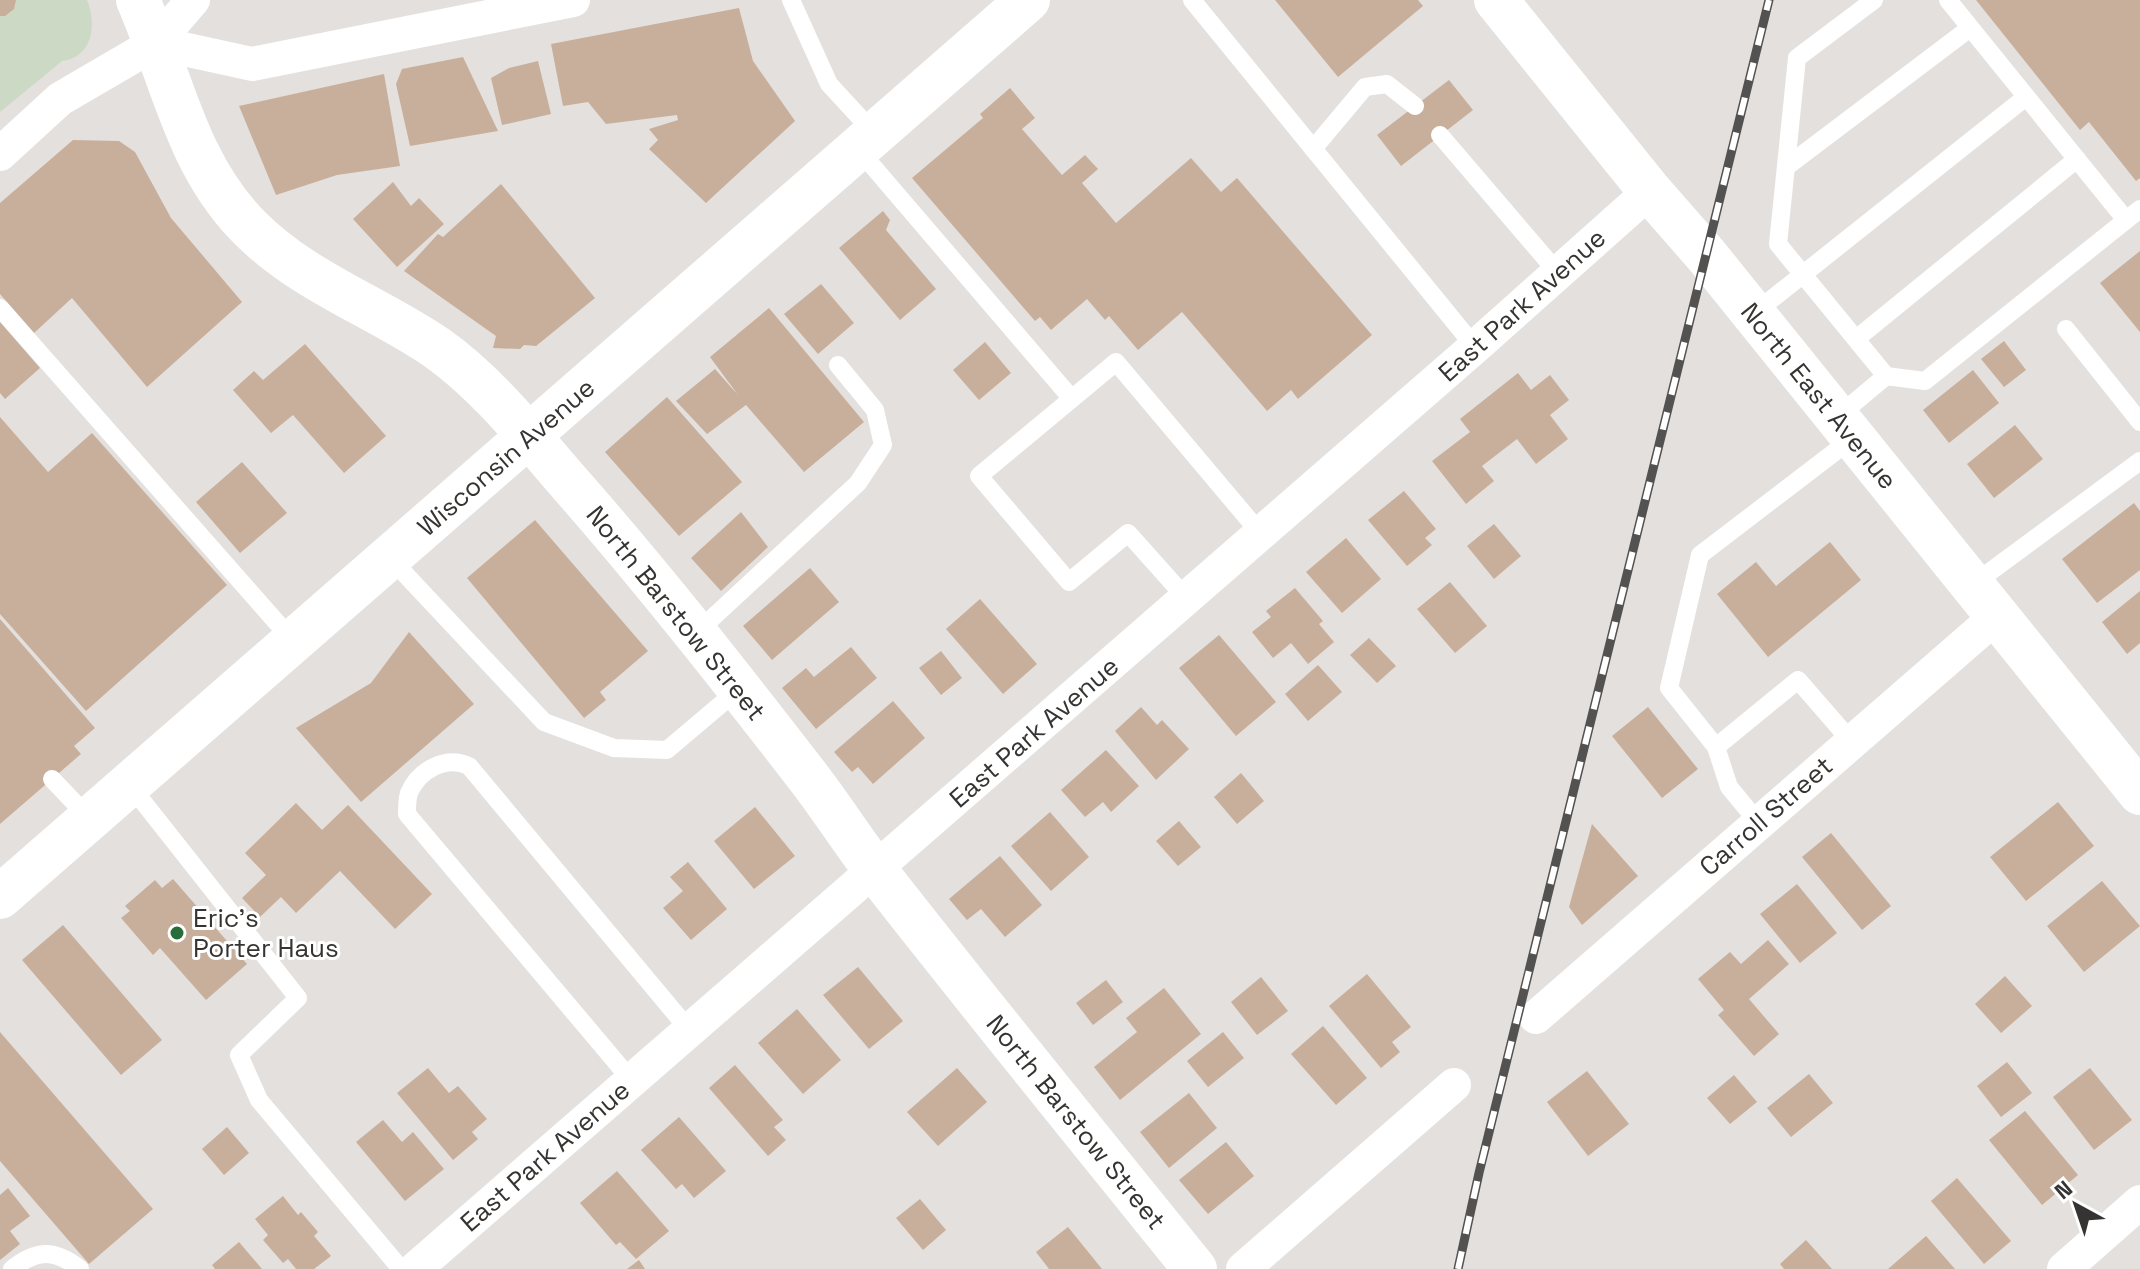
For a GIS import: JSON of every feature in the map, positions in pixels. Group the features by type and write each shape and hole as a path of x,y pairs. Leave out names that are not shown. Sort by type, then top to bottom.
{"main road":[{"name":"North Barstow Street","path":"138,0 184,128 213,182 246,225 322,284 390,318 439,350 485,388 695,634 808,776 875,870 1195,1269"},
{"name":"North East Avenue","path":"1496,0 2140,793"},
{"name":"Wisconsin Avenue","path":"0,897 866,142 1012,5"}],"street":[{"path":"0,154 60,99 156,43 193,0"},
{"path":"156,43 252,64 573,0"},
{"name":"East Park Avenue","path":"415,1269 1187,599 1650,191"},
{"name":"Carroll Street","path":"1536,1017 1851,741 1984,600"},
{"path":"1243,1269 1454,1085"},
{"path":"2064,1269 2140,1202"}],"lane":[{"path":"791,0 829,84 866,142 1072,399"},
{"path":"1192,0 1475,347"},
{"path":"1874,0 1859,6 1797,58 1778,244 1886,376 1925,381 2133,214 2077,159 1948,0"},
{"path":"1786,167 1970,28"},
{"path":"1313,149 1365,87 1387,84 1415,106"},
{"path":"1753,314 2026,97"},
{"path":"1440,135 1558,273"},
{"path":"1856,339 2077,159"},
{"path":"0,308 294,642"},
{"path":"2066,329 2140,422"},
{"path":"1187,599 1128,533 1069,582 979,476 1116,362 1261,534"},
{"path":"695,634 858,483 883,445 875,410 838,365"},
{"path":"1758,822 1729,787 1716,747 1669,688 1700,555 1845,427 1886,376"},
{"path":"1984,600 2140,461"},
{"path":"390,558 544,722 614,748 667,750 739,689"},
{"path":"1716,747 1798,680 1851,741"},
{"path":"632,1081 407,814 408,795 421,776 441,763 457,761 469,766 690,1031"},
{"path":"52,779 90,819"},
{"path":"129,784 298,998 239,1055 259,1100 401,1269"},
{"path":"12,1269 26,1257 48,1254 64,1256 80,1269"}],"green space":[{"path":"0,0 87,0 92,29 86,47 80,53 62,61 0,112"}],"building":[{"path":"0,0 16,0 14,9 5,16 0,16"},
{"path":"1275,0 1418,0 1423,6 1338,77"},
{"path":"1976,0 2140,0 2140,178 2136,181 2089,122 2080,130"},
{"path":"739,8 753,61 795,121 706,203 649,149 658,140 649,129 678,120 677,115 606,124 588,102 563,106 551,44"},
{"path":"463,57 498,131 410,146 396,84 402,69"},
{"path":"538,61 551,114 502,125 491,78 509,68"},
{"path":"384,74 400,166 337,175 276,195 239,106"},
{"path":"1449,80 1473,110 1401,166 1377,135"},
{"path":"1010,88 1035,118 1022,129 1062,175 1085,155 1098,169 1082,183 1116,223 1191,158 1221,192 1237,178 1372,335 1298,399 1291,390 1267,411 1182,312 1138,350 1109,316 1105,320 1087,299 1051,330 1040,317 1035,321 912,178 983,118 980,114"},
{"path":"73,140 119,141 135,152 171,218 242,302 147,387 72,298 34,333 0,294 0,203"},
{"path":"393,182 411,206 419,198 444,224 397,267 353,219"},
{"path":"501,184 595,298 536,346 524,345 520,349 493,348 496,336 404,271 438,234 443,237"},
{"path":"883,211 890,220 886,230 936,289 900,320 839,248"},
{"path":"2140,251 2140,332 2100,283"},
{"path":"821,284 854,323 818,354 784,314"},
{"path":"769,308 864,422 804,472 746,405 707,434 676,401 715,369 738,395 710,357"},
{"path":"0,322 40,368 5,399 0,393"},
{"path":"2004,341 2026,370 2004,387 1981,359"},
{"path":"985,342 1011,373 979,400 953,370"},
{"path":"305,344 386,436 344,473 293,415 271,433 233,390 254,371 263,380"},
{"path":"1973,370 1999,403 1949,443 1923,410"},
{"path":"1518,373 1531,390 1550,375 1569,400 1550,415 1568,439 1536,464 1517,439 1482,466 1494,481 1466,504 1432,461 1470,432 1460,419"},
{"path":"667,397 742,482 679,536 605,452"},
{"path":"0,417 48,472 92,433 227,585 86,711 0,614"},
{"path":"2015,425 2043,459 1994,498 1967,464"},
{"path":"242,462 287,513 240,553 196,502"},
{"path":"1404,491 1436,529 1425,538 1432,545 1407,566 1368,520"},
{"path":"2134,503 2140,511 2140,570 2097,603 2062,559"},
{"path":"741,512 768,547 721,591 691,558"},
{"path":"535,520 648,651 600,692 606,700 584,718 467,578"},
{"path":"1494,524 1521,556 1494,579 1467,546"},
{"path":"1346,538 1381,579 1342,613 1306,572"},
{"path":"1830,542 1861,580 1768,657 1717,594 1756,562 1776,586"},
{"path":"810,568 839,602 772,660 743,626"},
{"path":"1450,582 1487,626 1455,653 1417,609"},
{"path":"1295,588 1323,621 1319,624 1334,642 1308,664 1291,643 1273,658 1252,632 1271,617 1266,611"},
{"path":"2140,591 2140,643 2127,654 2102,622"},
{"path":"980,599 1037,664 1003,694 946,629"},
{"path":"0,619 95,728 74,746 81,754 0,824"},
{"path":"409,632 474,704 361,802 296,728 371,683"},
{"path":"1219,635 1276,702 1236,736 1179,668"},
{"path":"1369,638 1396,666 1377,683 1350,655"},
{"path":"851,647 877,678 816,729 782,688 806,668 814,677"},
{"path":"941,651 962,678 941,695 919,668"},
{"path":"1318,665 1342,692 1308,721 1285,694"},
{"path":"893,701 925,738 873,784 858,767 852,772 834,752"},
{"path":"1141,707 1157,725 1162,720 1189,749 1156,780 1115,731"},
{"path":"1648,707 1698,769 1662,798 1612,736"},
{"path":"1106,750 1139,786 1111,812 1103,802 1085,817 1061,790"},
{"path":"1241,773 1264,801 1237,824 1214,797"},
{"path":"2058,802 2094,846 2026,901 1990,857"},
{"path":"296,803 322,830 348,805 432,894 395,929 340,871 296,913 281,897 260,917 242,898 266,875 245,853"},
{"path":"755,807 795,856 754,889 714,841"},
{"path":"1050,812 1089,857 1051,891 1011,846"},
{"path":"1179,821 1201,847 1178,866 1156,841"},
{"path":"1592,824 1638,876 1582,925 1569,907"},
{"path":"1831,833 1891,906 1862,930 1802,857"},
{"path":"1000,856 1042,905 1005,937 981,909 967,920 949,899"},
{"path":"688,862 727,909 691,940 663,908 683,891 670,877"},
{"name":"Eric's Porter Haus","path":"173,879 247,964 206,1000 160,948 153,955 121,918 130,911 125,906 155,880 162,888"},
{"path":"2102,881 2140,926 2084,972 2047,926"},
{"path":"1797,884 1837,933 1800,963 1760,914"},
{"path":"63,925 162,1040 121,1075 22,960"},
{"path":"1768,940 1789,964 1749,999 1779,1034 1754,1056 1718,1015 1724,1010 1698,979 1730,952 1741,964"},
{"path":"858,967 903,1021 869,1049 823,995"},
{"path":"1367,974 1411,1027 1392,1042 1400,1052 1381,1068 1329,1006"},
{"path":"2005,976 2032,1006 2001,1033 1975,1004"},
{"path":"1261,977 1288,1011 1257,1035 1231,1002"},
{"path":"1106,980 1123,1002 1093,1025 1076,1003"},
{"path":"1164,988 1201,1034 1120,1100 1094,1067 1137,1032 1126,1018"},
{"path":"797,1009 841,1060 803,1094 758,1043"},
{"path":"1323,1026 1367,1078 1336,1105 1291,1054"},
{"path":"0,1032 153,1209 89,1264 0,1161"},
{"path":"1223,1032 1244,1058 1208,1087 1187,1061"},
{"path":"2007,1062 2032,1093 2001,1117 1977,1086"},
{"path":"735,1065 783,1120 774,1127 786,1140 768,1156 709,1088"},
{"path":"428,1068 449,1093 458,1086 487,1119 472,1132 478,1139 453,1160 397,1093"},
{"path":"957,1068 987,1102 938,1146 907,1112"},
{"path":"2090,1068 2132,1120 2094,1150 2053,1097"},
{"path":"1587,1071 1629,1124 1588,1156 1547,1102"},
{"path":"1809,1074 1833,1103 1791,1137 1767,1108"},
{"path":"1734,1075 1757,1102 1730,1124 1707,1098"},
{"path":"1189,1093 1217,1128 1169,1168 1140,1132"},
{"path":"2025,1111 2078,1175 2042,1205 1989,1140"},
{"path":"679,1117 726,1171 694,1198 682,1184 676,1189 641,1150"},
{"path":"383,1120 402,1142 413,1132 444,1169 405,1201 356,1142"},
{"path":"227,1127 249,1153 224,1175 202,1149"},
{"path":"1226,1142 1254,1176 1208,1214 1179,1180"},
{"path":"617,1171 669,1231 636,1259 620,1242 616,1245 580,1203"},
{"path":"1957,1178 2011,1241 1984,1264 1931,1201"},
{"path":"8,1188 30,1216 10,1231 20,1244 0,1260 0,1195"},
{"path":"283,1196 298,1215 301,1212 318,1232 314,1236 331,1256 314,1269 296,1269 288,1259 283,1263 263,1240 268,1235 255,1219"},
{"path":"920,1199 946,1230 923,1250 896,1218"},
{"path":"1068,1227 1102,1269 1049,1269 1036,1252"},
{"path":"1926,1236 1955,1269 1888,1269"},
{"path":"1806,1240 1832,1269 1784,1269 1780,1264"},
{"path":"239,1242 262,1269 215,1269 212,1265"},
{"path":"639,1260 645,1269 627,1269"}],"railway":[{"path":"1458,1269 1479,1173 1769,0"}],"place":[{"name":"Eric's Porter Haus","path":"177,933"}]}
